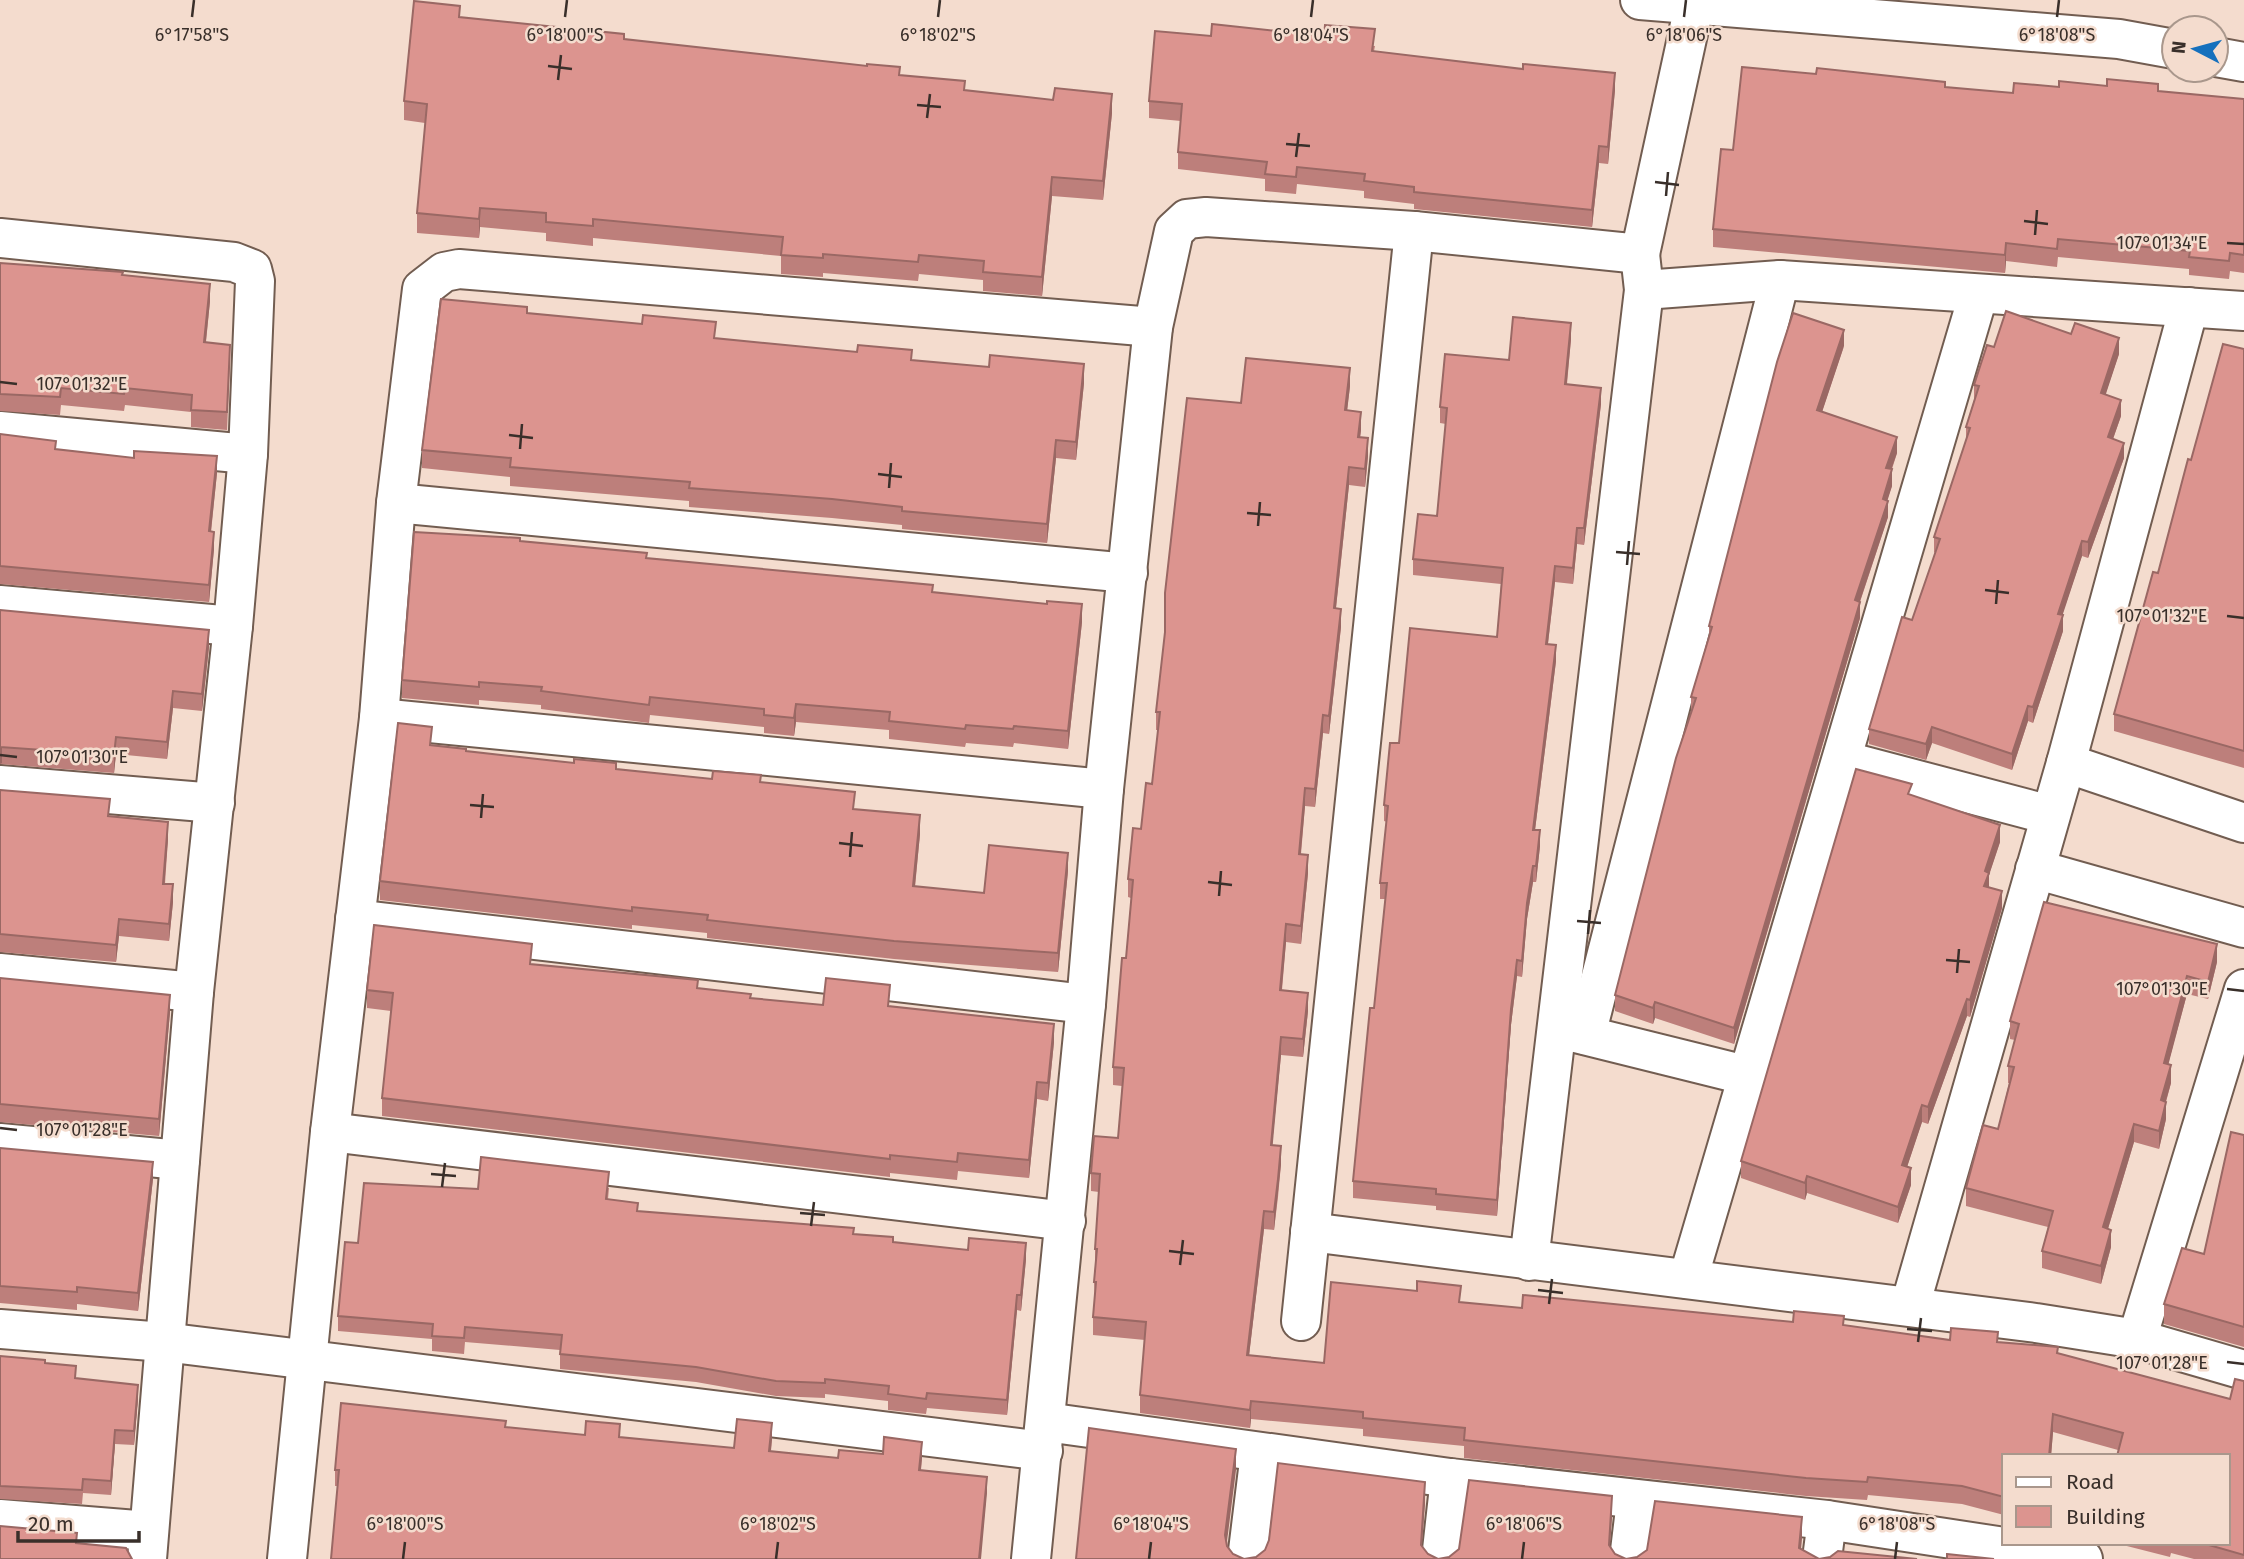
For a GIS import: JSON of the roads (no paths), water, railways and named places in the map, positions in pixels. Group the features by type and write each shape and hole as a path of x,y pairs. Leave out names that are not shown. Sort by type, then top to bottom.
{"street":[{"path":"1640,0 2119,39 2160,46"},
{"path":"1529,1261 1571,1031 1642,272 1694,6"},
{"path":"1031,1559 1066,1221 1104,789 1153,327 1174,231 1187,219 1206,217 1413,231 1642,272 1978,296 2244,311"},
{"path":"1301,1321 1413,231"},
{"path":"0,238 234,262 253,269 248,454 233,626 194,992 148,1545 0,1519"},
{"path":"287,1559 330,1132 379,718 396,503 422,289 443,272 459,269 1153,327"},
{"path":"1571,1031 1780,280"},
{"path":"1688,1279 1978,296"},
{"path":"1910,1306 2066,763 2189,307"},
{"path":"0,430 248,454"},
{"path":"396,503 1129,573"},
{"path":"0,604 233,626"},
{"path":"379,718 1104,789"},
{"path":"1842,760 2050,815"},
{"path":"2066,763 2244,823"},
{"path":"0,785 215,803"},
{"path":"2035,869 2244,928"},
{"path":"355,919 1086,1004"},
{"path":"0,972 194,992"},
{"path":"2137,1339 2244,989"},
{"path":"1571,1031 1748,1076"},
{"path":"330,1132 1066,1221"},
{"path":"0,1143 180,1160"},
{"path":"1310,1232 1910,1306 2137,1339 2244,1370"},
{"path":"0,1329 164,1342 309,1361 1044,1436 1260,1453 1636,1501 1827,1520 2071,1557"},
{"path":"1247,1559 1260,1453"},
{"path":"1441,1559 1450,1478"},
{"path":"1629,1559 1636,1501"},
{"path":"1822,1559 1827,1520"}]}
